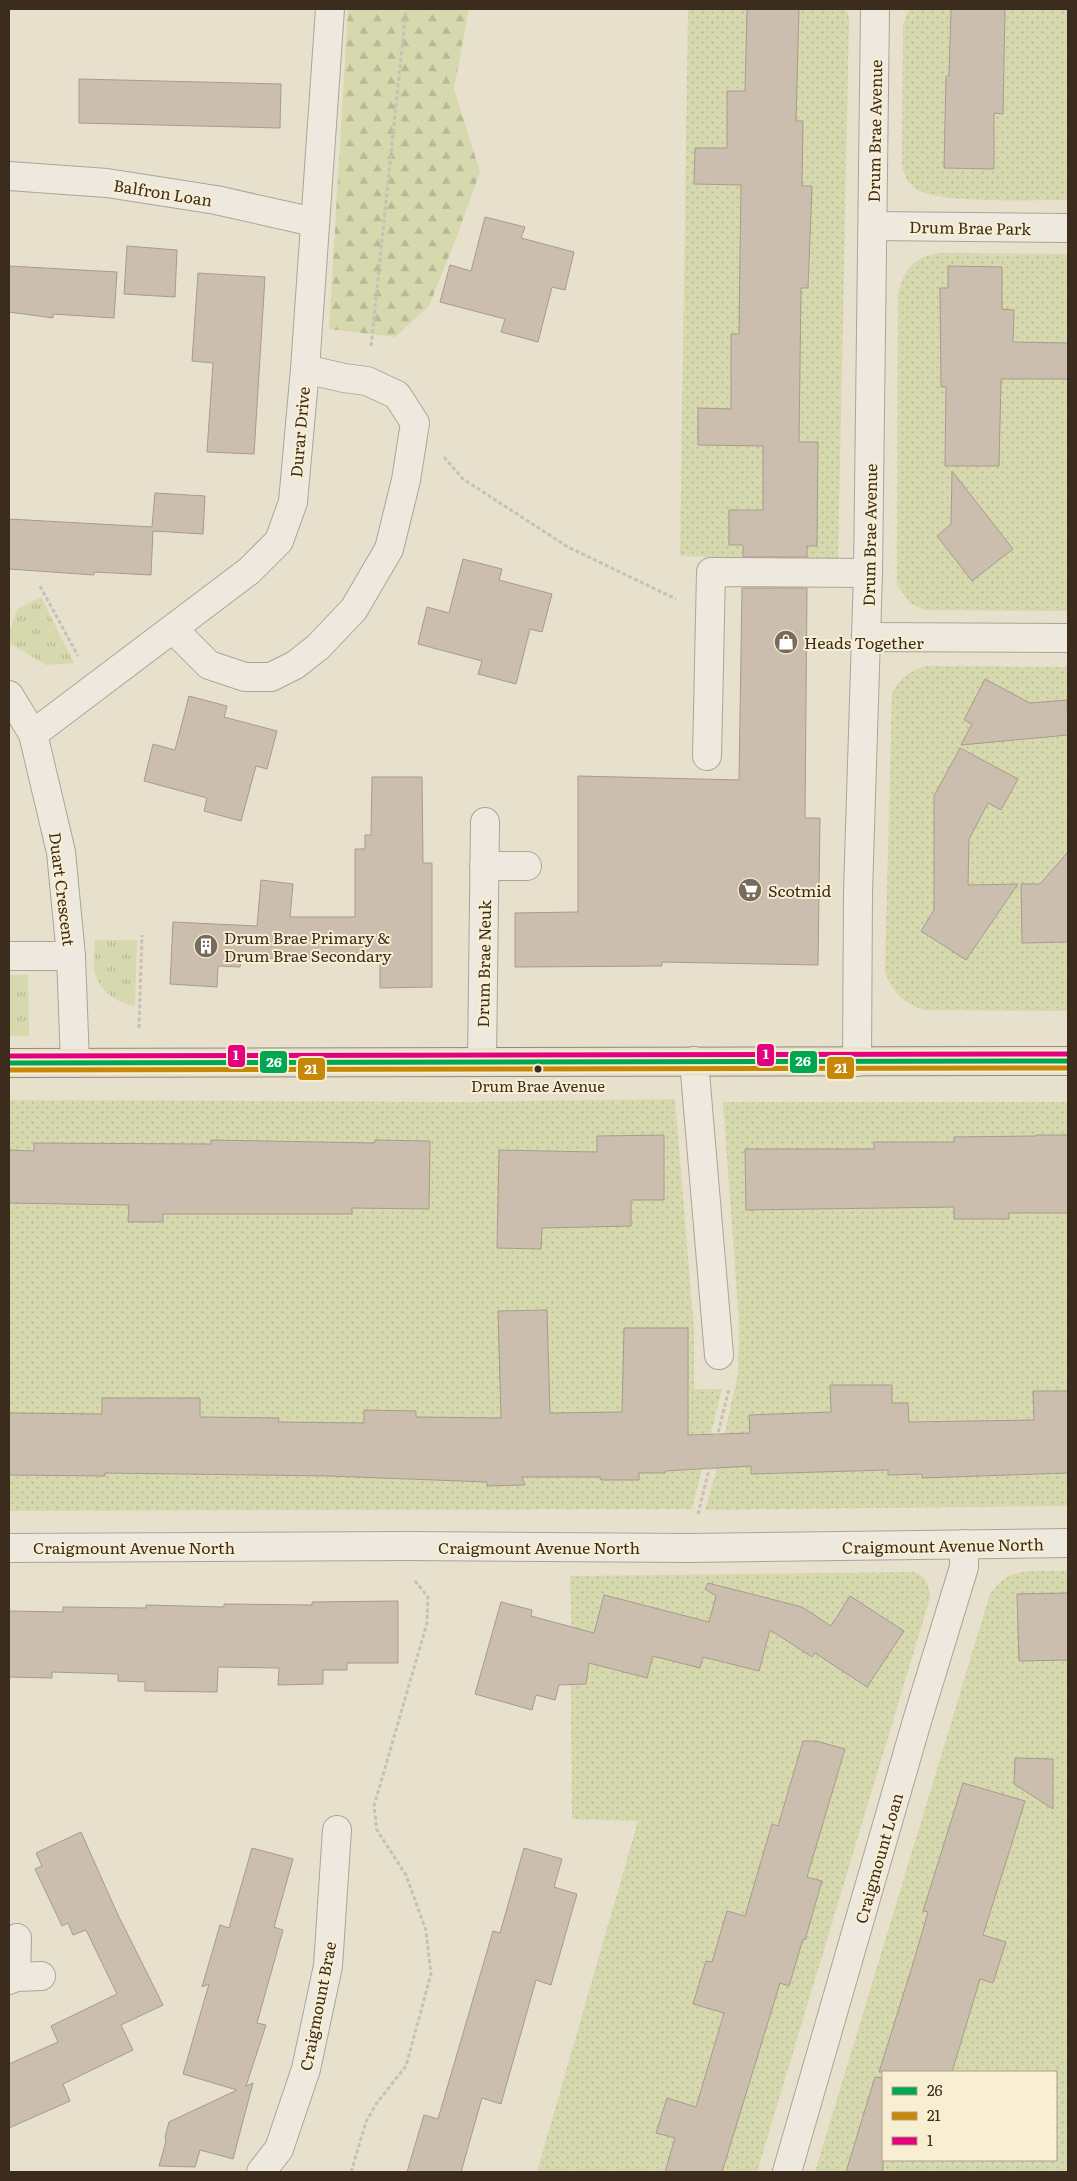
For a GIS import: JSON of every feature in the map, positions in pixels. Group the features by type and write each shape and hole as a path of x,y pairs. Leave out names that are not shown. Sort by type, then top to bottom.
{"main road":[{"path":"9,1063 1068,1061"}],"street":[{"name":"Durar Drive","path":"33,734 249,571 279,541 293,502 305,369 330,9"},
{"name":"Drum Brae Avenue","path":"857,1062 858,892 868,573 875,9"},
{"name":"Balfron Loan","path":"9,176 107,183 216,200 314,222"},
{"name":"Drum Brae Park","path":"873,226 1068,228"},
{"path":"173,629 209,665 245,677 271,677 295,666 318,647 354,609 390,550 406,480 415,423 397,395 367,381 305,369"},
{"path":"708,756 711,572 868,573"},
{"path":"866,638 1068,638"},
{"name":"Duart Crescent","path":"9,695 33,734 61,852 71,956 75,1063"},
{"name":"Drum Brae Neuk","path":"482,1061 485,822"},
{"path":"484,866 527,866"},
{"path":"9,956 71,956"},
{"path":"694,1061 719,1355"},
{"name":"Craigmount Avenue North","path":"9,1548 408,1546 689,1548 1068,1543"},
{"name":"Craigmount Loan","path":"787,2172 917,1721 964,1567 964,1544"},
{"name":"Craigmount Brae","path":"261,2172 279,2149 306,2068 328,1966 337,1830"},
{"path":"17,1938 22,1978"}],"path":[{"path":"367,381 406,9"},
{"path":"415,423 463,479 568,547 681,601 710,604"},
{"path":"40,586 95,688"},
{"path":"139,1064 142,935"},
{"path":"689,1548 734,1370 719,1355"},
{"path":"351,2172 366,2122 376,2104 406,2066 431,1974 426,1931 406,1875 378,1830 374,1806 427,1622 428,1597 407,1573 408,1546"}],"green space":[{"path":"348,9 469,9 454,89 480,172 429,306 395,337 329,329"},
{"path":"688,9 846,9 849,17 838,562 680,556"},
{"path":"909,9 1068,9 1068,200 989,200 945,197 928,194 910,184 902,167 903,25"},
{"path":"939,253 1068,254 1068,611 925,610 910,603 897,585 898,293 907,271 916,261"},
{"path":"41,597 74,663 46,665 9,643 9,634 17,609"},
{"path":"926,666 1068,667 1068,1011 924,1010 910,1004 899,996 891,985 885,971 892,694 906,676"},
{"path":"95,940 137,940 135,1006 117,1000 102,987 94,968"},
{"path":"9,975 28,975 29,1036 9,1036"},
{"path":"675,1099 694,1330 694,1389 722,1389 692,1509 9,1511 9,1100 457,1102"},
{"path":"723,1102 1068,1102 1068,1506 705,1510 717,1468 738,1374 739,1323"},
{"path":"1033,1571 1068,1571 1068,2172 815,2172 990,1594 999,1583 1013,1574"},
{"path":"914,1572 925,1579 930,1598 757,2172 537,2172 638,1821 572,1819 571,1685 586,1684 589,1663 647,1678 665,1611 604,1595 592,1642 572,1642 570,1576"}],"building":[{"path":"747,9 799,9 796,121 803,121 802,186 812,186 808,288 801,288 799,442 818,442 817,546 807,546 807,557 743,557 743,545 729,545 729,510 763,510 763,446 698,445 698,408 731,409 731,334 739,334 741,185 694,184 695,148 727,148 727,91 745,91"},
{"path":"951,9 1005,9 1003,114 994,113 994,169 944,168 946,76 949,76"},
{"path":"79,79 281,84 280,128 79,123"},
{"path":"485,217 525,227 521,238 574,252 565,290 552,287 538,342 501,332 505,319 440,302 450,265 471,271"},
{"path":"127,246 177,250 175,297 124,294"},
{"path":"9,266 117,272 114,318 53,314 53,318 9,312"},
{"path":"948,266 1002,267 1002,309 1014,310 1013,342 1068,343 1068,379 1001,379 999,466 945,466 946,387 941,387 940,288 948,288"},
{"path":"198,273 265,277 254,454 207,452 213,363 192,361"},
{"path":"952,471 1013,549 972,581 937,536 951,524"},
{"path":"155,493 205,496 203,534 153,531 151,575 94,572 94,575 9,569 9,519 152,527"},
{"path":"463,559 502,569 499,580 552,594 542,632 530,629 516,684 478,674 482,661 418,644 427,607 449,613"},
{"path":"742,588 807,588 805,818 820,818 818,965 662,962 662,966 515,967 515,913 578,912 578,776 739,780"},
{"path":"985,679 1030,703 1067,700 1068,735 961,745 972,724 964,720"},
{"path":"189,696 227,706 224,717 277,731 267,769 256,766 241,821 204,811 207,798 144,781 153,744 175,750"},
{"path":"960,748 1018,779 1001,810 988,803 969,839 968,885 1018,884 966,960 921,931 934,910 934,796"},
{"path":"372,777 422,777 423,863 432,863 432,987 380,988 380,960 241,958 240,967 218,966 217,987 170,984 173,922 257,926 261,880 293,884 290,917 355,917 355,849 365,849 365,835 371,835"},
{"path":"1068,852 1068,942 1022,943 1021,884 1040,884"},
{"path":"664,1135 664,1200 631,1200 631,1226 542,1228 541,1249 497,1248 499,1150 597,1152 597,1136"},
{"path":"1068,1135 1068,1213 1009,1213 1009,1219 954,1219 954,1207 746,1210 745,1149 874,1149 874,1142 954,1142 954,1137"},
{"path":"211,1140 375,1143 375,1140 430,1141 429,1209 352,1208 352,1214 163,1214 163,1222 128,1222 129,1205 9,1203 9,1150 34,1151 34,1143 211,1144"},
{"path":"547,1310 550,1413 622,1412 624,1328 688,1328 688,1435 750,1433 749,1415 831,1412 830,1385 892,1385 892,1403 908,1403 909,1422 1034,1420 1033,1391 1068,1391 1068,1473 922,1478 922,1474 888,1475 888,1470 751,1474 751,1466 665,1471 665,1473 639,1473 639,1480 601,1480 600,1477 522,1477 525,1485 487,1486 487,1482 329,1476 105,1473 105,1476 9,1475 9,1413 102,1414 102,1398 200,1398 200,1417 279,1418 278,1422 364,1423 364,1410 416,1411 416,1417 501,1418 498,1311"},
{"path":"708,1583 802,1607 831,1626 850,1596 904,1631 867,1687 815,1653 812,1657 770,1630 759,1671 703,1657 700,1668 653,1656 647,1678 589,1663 586,1684 559,1685 555,1700 536,1695 532,1710 475,1694 501,1602 532,1610 531,1616 594,1633 604,1595 709,1622 716,1596 705,1589"},
{"path":"1068,1593 1068,1660 1019,1661 1017,1594"},
{"path":"398,1601 398,1663 347,1663 347,1670 323,1670 323,1684 278,1685 279,1668 218,1667 217,1692 145,1691 145,1682 118,1681 118,1674 52,1672 52,1678 9,1677 9,1611 63,1612 63,1607 146,1608 146,1605 224,1607 224,1604 312,1605 312,1602"},
{"path":"803,1741 816,1741 845,1749 807,1877 822,1881 805,1940 803,1939 789,1986 780,1983 722,2172 665,2172 675,2138 656,2133 667,2098 696,2107 724,2013 693,2004 706,1961 712,1962 727,1911 745,1916 772,1824 778,1826"},
{"path":"1015,1758 1053,1759 1053,1809 1014,1784"},
{"path":"963,1783 1025,1801 983,1935 1006,1942 993,1983 980,1979 952,2071 879,2072 928,1912 923,1911"},
{"path":"81,1832 118,1915 163,2005 121,2025 133,2050 63,2084 70,2101 9,2128 9,2064 58,2042 51,2026 117,1994 86,1930 73,1935 68,1923 62,1926 35,1869 42,1866 36,1853"},
{"path":"252,1848 293,1859 274,1927 283,1930 257,2023 266,2025 246,2086 253,2083 233,2159 200,2150 195,2167 159,2166 169,2122 237,2090 183,2074 209,1984 202,1987 220,1925 229,1928"},
{"path":"524,1848 562,1859 554,1887 577,1894 551,1985 536,1980 501,2104 482,2098 461,2172 407,2172 424,2115 438,2119 493,1931 500,1933"},
{"path":"875,2077 882,2078 883,2172 846,2172"}],"transit line":[{"name":"1","path":"9,1056 1068,1054"},
{"name":"26","path":"9,1063 1068,1061"},
{"name":"21","path":"9,1070 1068,1068"}],"place":[{"name":"Heads Together","path":"786,642"},
{"name":"Scotmid","path":"750,890"},
{"name":"Drum Brae Primary & Drum Brae Secondary","path":"206,946"},
{"name":"Drum Brae Avenue","path":"538,1069"}]}
